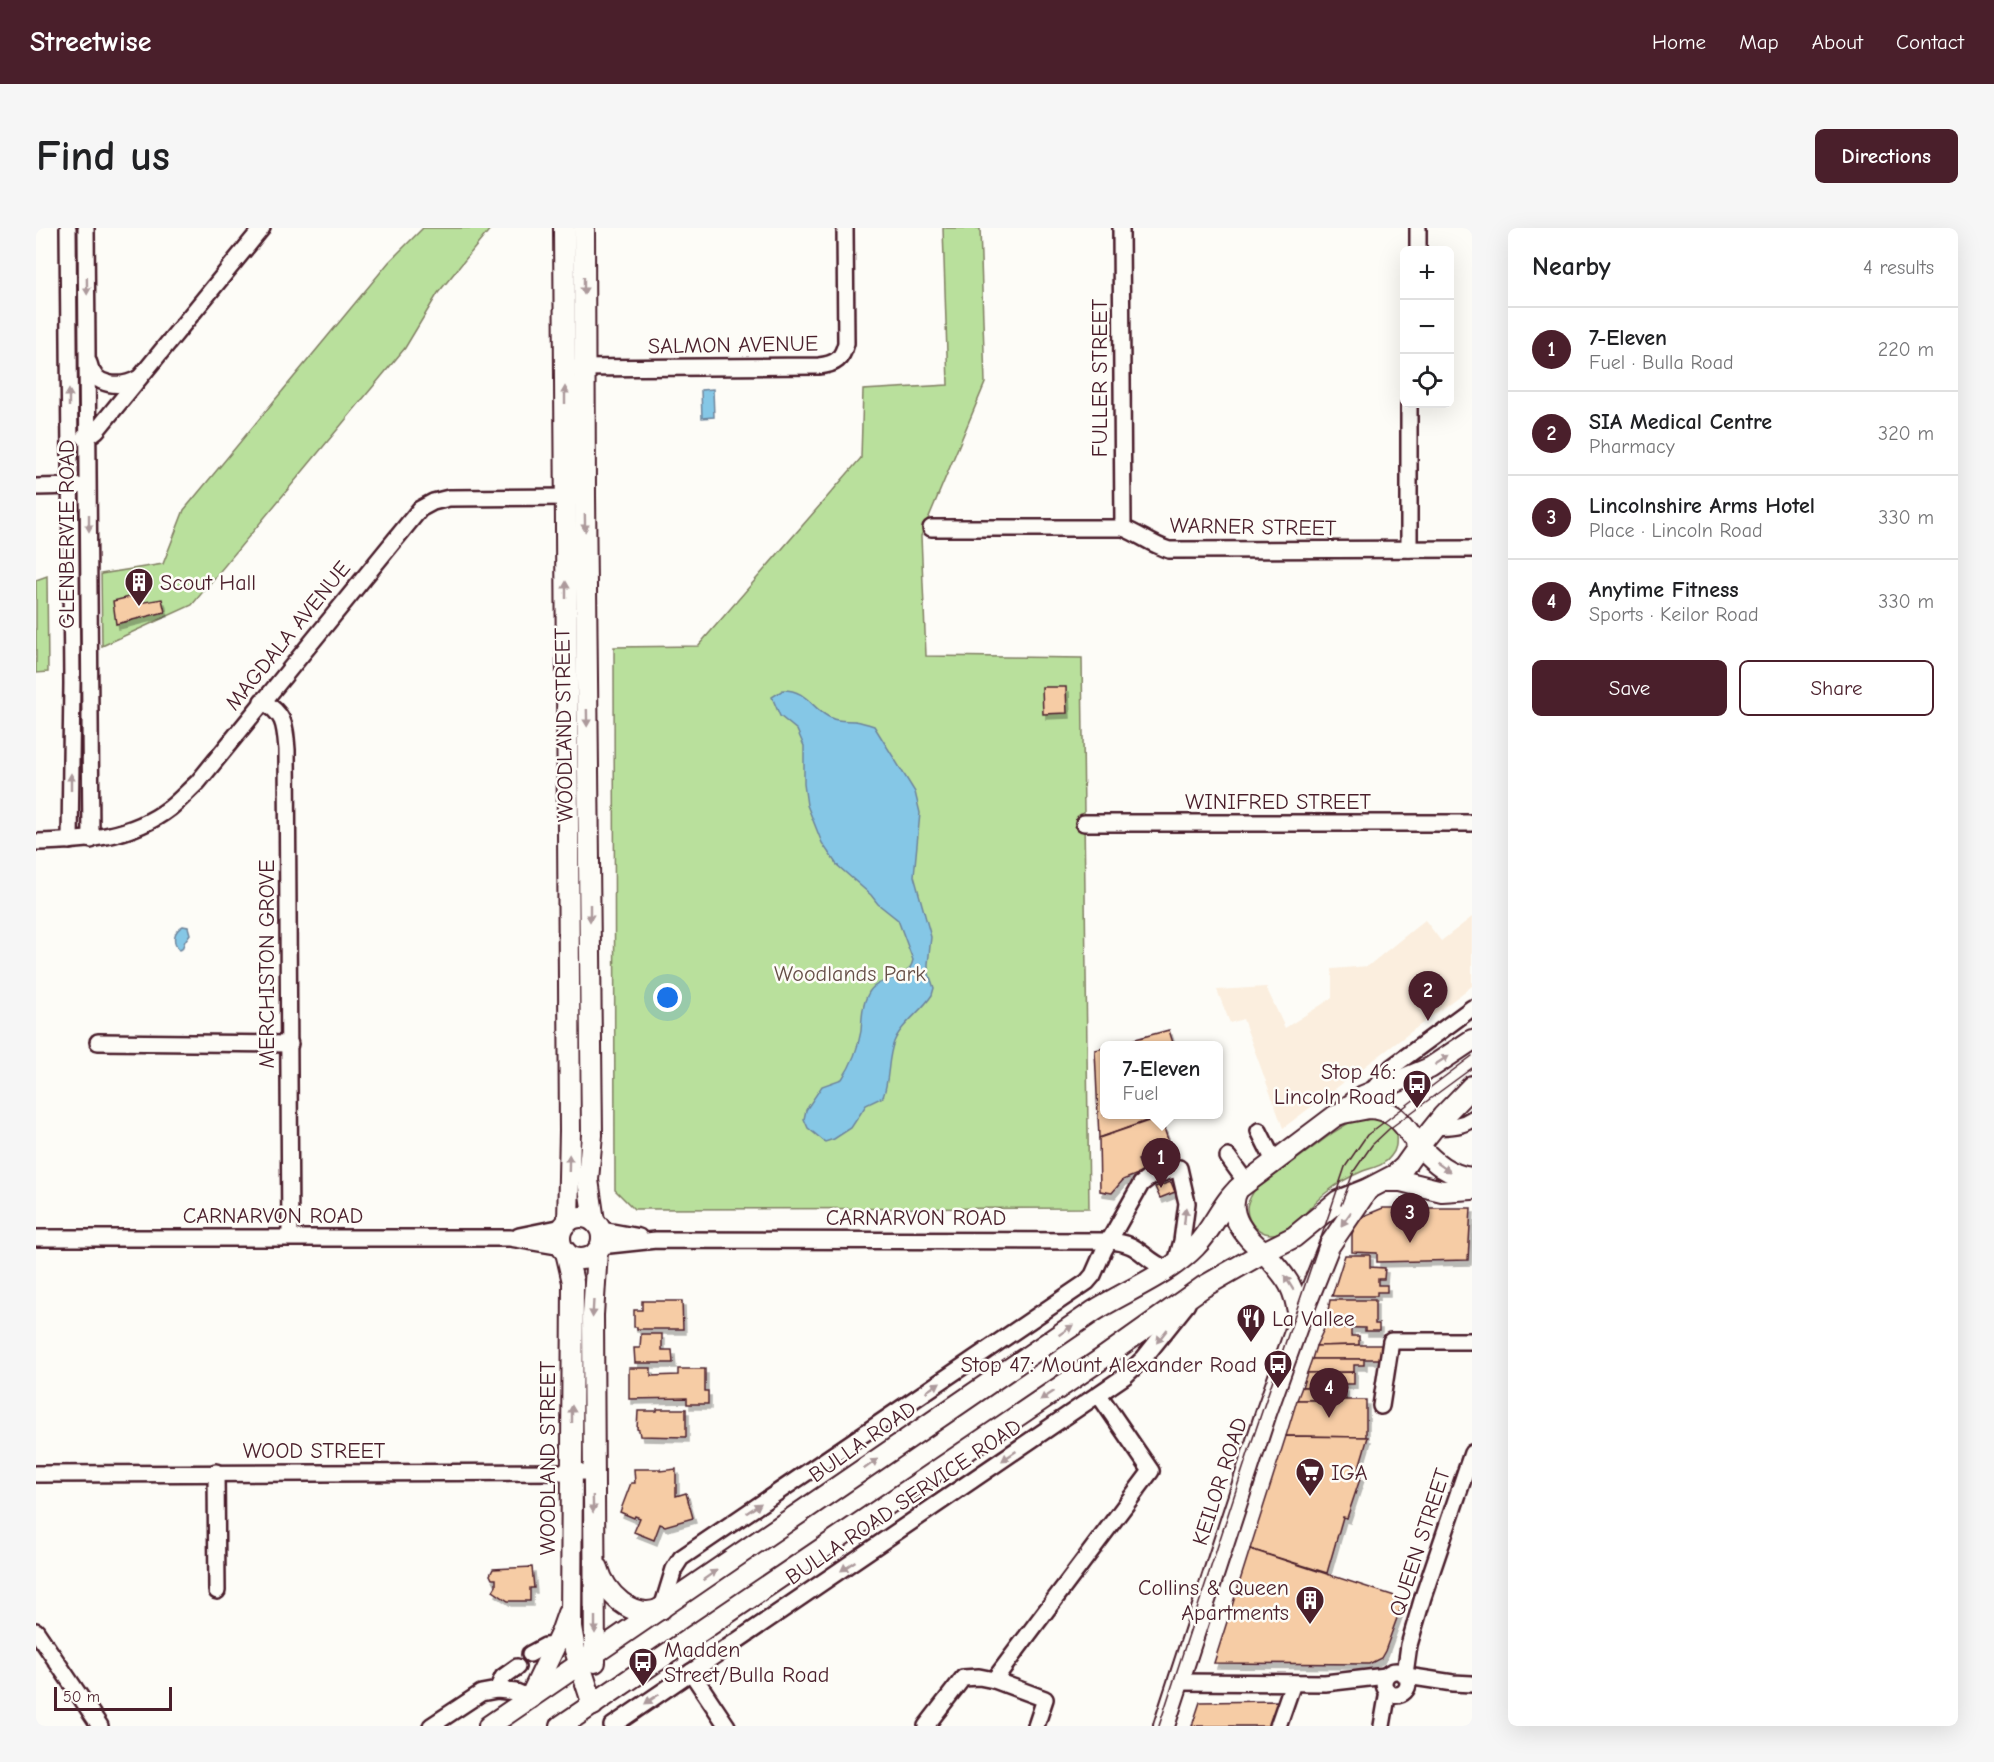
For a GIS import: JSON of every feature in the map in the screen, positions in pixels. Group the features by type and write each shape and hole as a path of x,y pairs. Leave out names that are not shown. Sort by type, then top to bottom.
{"main road":[{"name":"WOODLAND STREET","path":"564,228 575,368"},
{"name":"WOODLAND STREET","path":"565,1224 575,368 584,228"},
{"name":"WOODLAND STREET","path":"575,497 590,1002 592,1135 588,1180 598,1237 593,1315 594,1554 587,1659"},
{"path":"569,1002 590,1002"},
{"name":"BULLA ROAD","path":"489,1726 1094,1311 1172,1266 1197,1245 1230,1195 1356,1100 1372,1091 1422,1072 1472,1040"},
{"path":"561,1726 1102,1358 1198,1290 1294,1237 1338,1201 1377,1185 1404,1167 1434,1127 1472,1086"},
{"path":"1335,1116 1364,1108 1387,1110 1400,1121 1419,1146 1446,1171 1472,1178"},
{"path":"1377,1185 1401,1181 1442,1191 1472,1189"},
{"name":"KEILOR ROAD","path":"1246,1182 1236,1192 1233,1204 1234,1214 1242,1230 1285,1276 1294,1291 1299,1321"},
{"name":"KEILOR ROAD","path":"1164,1726 1266,1413 1326,1251 1343,1224 1377,1185"},
{"path":"581,1217 598,1237 592,1256 579,1258 565,1250 561,1241 565,1224 581,1217"},
{"name":"WOODLAND STREET","path":"565,1250 573,1282 572,1637 587,1659"},
{"path":"594,1554 604,1584 619,1601 642,1611 655,1611 662,1608"},
{"path":"530,1698 564,1628 571,1599"},
{"path":"587,1659 593,1704"}],"street":[{"name":"GLENBERVIE ROAD","path":"68,228 72,683 70,841"},
{"name":"GLENBERVIE ROAD","path":"86,228 91,840"},
{"path":"69,438 88,437 97,430 262,228"},
{"name":"SALMON AVENUE","path":"575,368 819,366 837,362 843,355 846,343 845,228"},
{"name":"FULLER STREET","path":"1121,228 1123,528"},
{"path":"1418,228 1418,246"},
{"path":"87,354 90,369 101,381 121,385 130,384 139,378"},
{"path":"1408,549 1409,408"},
{"path":"36,486 89,486"},
{"name":"MAGDALA AVENUE","path":"36,842 91,840 115,835 140,827 172,807 198,782 420,509 433,502 449,498 575,497"},
{"name":"WARNER STREET","path":"931,528 1123,528 1138,533 1156,547 1169,550 1472,549"},
{"path":"72,683 89,682"},
{"name":"MERCHISTON GROVE","path":"262,701 276,709 286,731 290,1237"},
{"name":"WINIFRED STREET","path":"1084,823 1472,823"},
{"path":"1372,1091 1395,1065 1472,1008"},
{"path":"99,1042 290,1044"},
{"path":"1434,1127 1467,1123 1472,1119"},
{"path":"1259,1131 1274,1161"},
{"path":"1227,1157 1246,1182"},
{"path":"662,1608 674,1569 681,1558 1080,1288 1093,1275 1109,1241 1144,1180 1179,1168 1186,1203 1185,1220 1172,1266"},
{"name":"CARNARVON ROAD","path":"510,1238 565,1224"},
{"name":"CARNARVON ROAD","path":"598,1237 656,1240 1056,1239 1109,1241 1131,1245 1154,1263 1172,1266"},
{"name":"CARNARVON ROAD","path":"36,1238 510,1238 565,1250"},
{"name":"BULLA ROAD SERVICE ROAD","path":"612,1726 1099,1395 1139,1363 1198,1290"},
{"path":"1380,1406 1391,1341 1472,1341"},
{"path":"994,1680 1151,1471 1099,1395"},
{"name":"QUEEN STREET","path":"1382,1726 1472,1453"},
{"path":"216,1472 217,1591"},
{"name":"WOOD STREET","path":"36,1474 593,1472"},
{"path":"36,1630 100,1726"},
{"path":"530,1654 542,1647 556,1645"},
{"path":"497,1690 502,1678 516,1667"},
{"path":"691,1672 728,1726"},
{"path":"926,1726 963,1677 994,1680 1045,1699 1036,1726"},
{"path":"1178,1682 1472,1684"},
{"path":"1278,1726 1293,1683"},
{"path":"431,1726 481,1693 497,1690 511,1691 530,1698"}],"shaded area":[{"path":"1472,917 1472,986 1283,1128 1243,1019 1230,1023 1217,990 1266,987 1285,1028 1332,998 1332,969 1368,966 1425,920 1441,941"}],"green space":[{"path":"423,228 491,228 438,293 405,348 192,605 102,646 101,574 163,564 184,510 389,262"},
{"name":"Woodlands Park","path":"943,228 980,228 985,383 921,536 926,656 1082,658 1089,1208 634,1209 615,1190 614,647 698,646 861,458 863,390 948,385"},
{"path":"47,576 48,672 36,673 36,580"},
{"path":"1382,1116 1396,1130 1395,1150 1385,1162 1335,1186 1294,1224 1282,1232 1269,1234 1254,1225 1247,1208 1254,1191 1355,1119"}],"water":[{"path":"713,389 714,417 702,418 701,390"},
{"path":"783,690 804,696 824,714 834,719 874,726 915,792 920,813 914,876 931,937 928,971 934,988 932,995 897,1035 890,1055 883,1097 866,1105 851,1128 825,1142 808,1128 804,1119 806,1110 822,1086 842,1079 849,1068 858,1044 863,1007 868,994 879,984 905,973 913,960 898,920 837,865 822,843 807,805 804,784 804,746 797,730 780,716 772,697"},
{"path":"183,926 188,927 190,934 182,949 179,950 175,944 175,937 177,931"}],"building":[{"name":"Scout Hall","path":"138,595 139,603 162,599 165,612 116,624 113,601"},
{"path":"1042,687 1066,687 1067,713 1043,714"},
{"path":"1169,1030 1172,1041 1128,1041"},
{"path":"1100,1049 1100,1119 1152,1119 1099,1138 1095,1050"},
{"path":"1154,1119 1161,1119 1171,1148 1138,1160 1143,1172 1123,1180 1112,1193 1100,1191 1099,1138"},
{"path":"1171,1182 1175,1192 1160,1198 1155,1187"},
{"path":"1383,1208 1471,1208 1468,1260 1377,1262 1377,1253 1352,1252 1352,1234 1356,1223 1366,1215"},
{"path":"1345,1255 1370,1255 1370,1267 1385,1268 1384,1279 1378,1279 1378,1285 1387,1285 1387,1292 1377,1292 1377,1296 1332,1296"},
{"path":"1330,1300 1375,1300 1375,1324 1379,1324 1379,1331 1365,1331 1365,1328 1325,1327"},
{"path":"642,1301 682,1301 683,1329 637,1329 634,1327 634,1310 642,1310"},
{"path":"1325,1327 1351,1328 1351,1336 1359,1336 1359,1345 1316,1346"},
{"path":"641,1334 662,1334 662,1350 672,1350 673,1363 635,1363 634,1348 640,1348"},
{"path":"1386,1345 1383,1359 1312,1359 1316,1346"},
{"path":"1312,1359 1364,1359 1364,1365 1354,1365 1354,1372 1307,1373"},
{"path":"629,1368 651,1368 651,1376 678,1375 678,1369 705,1369 705,1391 708,1391 708,1404 687,1404 687,1398 629,1399"},
{"path":"1354,1372 1354,1384 1339,1384 1339,1387 1302,1387 1307,1373"},
{"path":"1302,1387 1345,1387 1346,1400 1297,1400"},
{"path":"1297,1400 1366,1400 1366,1437 1286,1436"},
{"path":"657,1409 686,1409 686,1437 640,1436 637,1429 638,1411 657,1411"},
{"name":"IGA","path":"1286,1436 1368,1437 1357,1474 1361,1476 1347,1518 1343,1517 1327,1573 1250,1549"},
{"path":"634,1469 660,1469 660,1471 676,1469 676,1496 686,1493 693,1518 665,1526 660,1524 654,1540 634,1532 640,1518 620,1512 631,1483 635,1483"},
{"name":"Collins & Queen Apartments","path":"1250,1549 1404,1599 1381,1658 1369,1664 1214,1663"},
{"path":"532,1567 534,1588 530,1588 530,1601 508,1601 493,1591 496,1579 492,1579 490,1575 493,1569"},
{"path":"1280,1701 1272,1726 1192,1726 1200,1702"}],"tram line":[{"path":"1159,1726 1345,1167 1367,1135 1472,1056"},
{"path":"1341,1205 1354,1171 1372,1145 1389,1129 1472,1068"}],"place":[{"name":"Scout Hall","path":"139,608"},
{"name":"SIA Medical Centre","path":"1428,1021"},
{"name":"Stop 46: Lincoln Road","path":"1417,1110"},
{"name":"7-Eleven","path":"1161,1188"},
{"name":"Lincolnshire Arms Hotel","path":"1410,1243"},
{"name":"La Vallee","path":"1251,1344"},
{"name":"Stop 47: Mount Alexander Road","path":"1278,1390"},
{"name":"Anytime Fitness","path":"1329,1418"},
{"name":"IGA","path":"1310,1498"},
{"name":"Collins & Queen Apartments","path":"1310,1626"},
{"name":"Madden Street/Bulla Road","path":"643,1688"}]}
